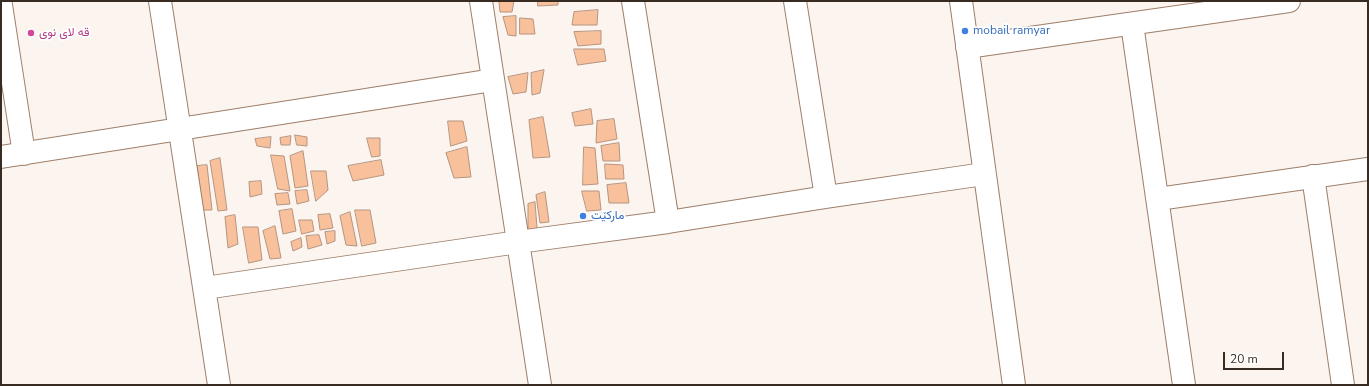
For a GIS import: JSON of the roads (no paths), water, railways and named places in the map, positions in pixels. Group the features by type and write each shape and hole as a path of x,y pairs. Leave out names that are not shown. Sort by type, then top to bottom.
{"street":[{"path":"160,1 219,385"},
{"path":"481,1 540,385"},
{"path":"633,1 668,222"},
{"path":"795,1 826,197"},
{"path":"961,1 1014,385"},
{"path":"967,47 1289,1"},
{"path":"1,5 24,154"},
{"path":"1132,24 1184,385"},
{"path":"1,158 493,80"},
{"path":"1158,199 1368,169"},
{"path":"205,288 518,242 668,222 984,174"},
{"path":"1314,176 1343,385"}],"place":[{"name":"mobail ramyar","path":"965,31"},
{"name":"قه لای نوی","path":"31,33"},
{"name":"مارکێت","path":"583,216"}]}
